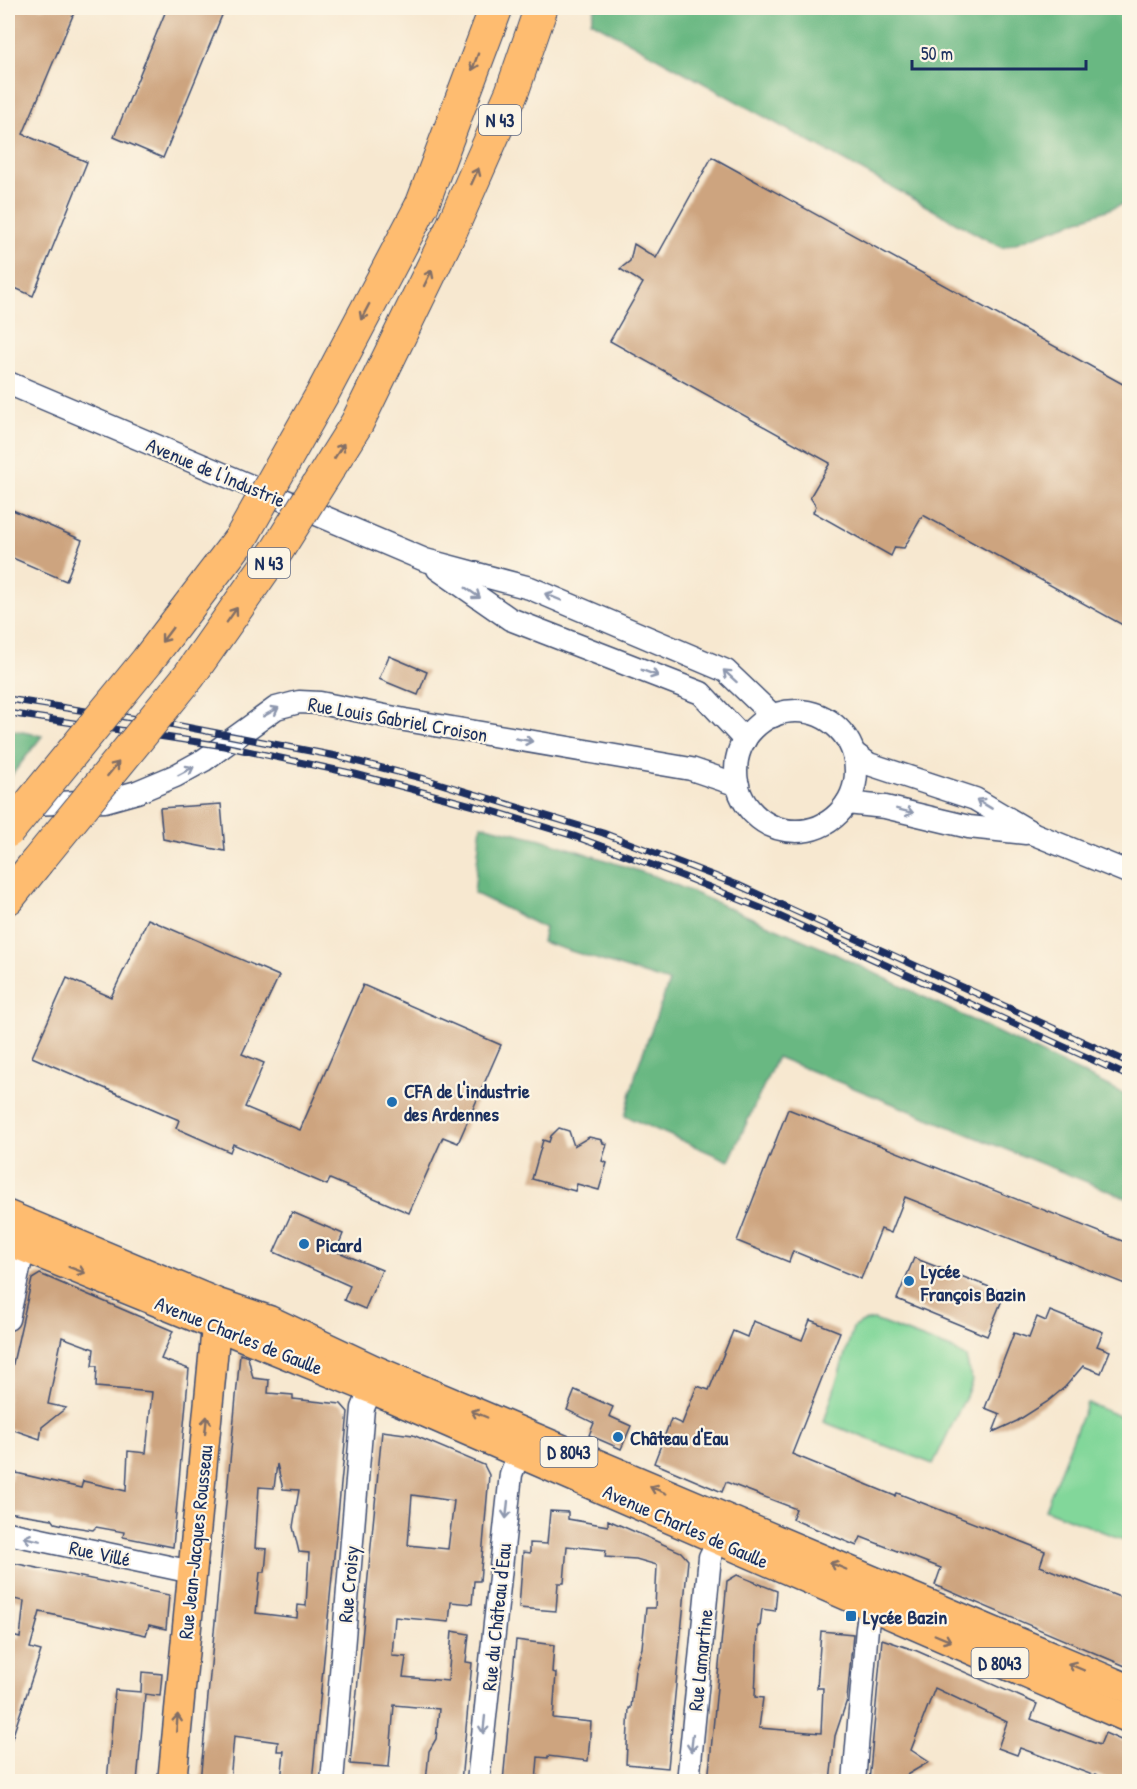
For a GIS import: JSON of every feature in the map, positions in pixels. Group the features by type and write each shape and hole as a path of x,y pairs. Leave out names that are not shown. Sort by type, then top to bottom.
{"highway":[{"name":"N 43","path":"8,831 147,661 241,538 324,391 422,205 496,8"},
{"name":"N 43","path":"8,898 189,676 279,549 357,423 451,230 512,93 541,8"}],"main road":[{"name":"Avenue Charles de Gaulle","path":"16,1232 217,1314 371,1389 718,1540 1130,1689"},
{"name":"Avenue Charles de Gaulle","path":"217,1314 269,1320 372,1369 875,1595 1130,1719"},
{"name":"Rue Jean-Jacques Rousseau","path":"172,1782 217,1314"}],"street":[{"name":"Avenue de l'Industrie","path":"8,383 425,560 530,588 726,671 773,716"},
{"name":"Avenue de l'Industrie","path":"425,560 510,619 701,693 745,740"},
{"name":"Rue Louis Gabriel Croison","path":"8,805 105,801 137,792 175,776 204,760 276,708 299,702 320,703 405,720 691,769 738,785"},
{"path":"786,712 801,712 818,716 834,724 846,737 854,753 856,770 854,788 847,803 834,819 816,828 796,832 776,828 759,819 745,803 738,785 737,762 745,740 757,726 773,716 786,712"},
{"path":"854,753 869,764 975,799 1034,834 1130,873"},
{"path":"847,803 885,807 969,827 1034,834"},
{"path":"8,1319 16,1232"},
{"name":"Rue Croisy","path":"332,1782 363,1408 371,1389"},
{"name":"Rue du Château d'Eau","path":"478,1782 511,1474 519,1454"},
{"name":"Rue Villé","path":"8,1533 192,1572"},
{"name":"Rue Lamartine","path":"688,1782 710,1557 718,1540"},
{"path":"854,1782 875,1595"}],"green space":[{"path":"595,8 1129,8 1129,202 1002,248 591,21"},
{"path":"8,729 42,736 8,780"},
{"path":"481,825 541,839 657,877 829,951 1129,1096 1129,1199 777,1057 729,1161 625,1116 637,1069 669,982 542,942 545,928 474,893"},
{"path":"874,1320 954,1350 966,1358 972,1381 933,1464 824,1422 853,1328 863,1322"},
{"path":"1087,1403 1129,1420 1129,1542 1045,1509"}],"building":[{"path":"8,8 76,8 23,134 87,162 33,296 8,285"},
{"path":"167,8 225,8 163,158 114,137"},
{"path":"712,157 1130,388 1130,629 923,515 904,548 895,547 891,556 813,512 816,506 810,497 830,463 610,341 643,283 620,269 630,261 634,244 656,258"},
{"path":"8,508 82,540 66,581 8,556"},
{"path":"389,656 427,672 418,695 379,679"},
{"path":"221,804 225,851 163,839 160,808"},
{"path":"148,919 279,976 242,1054 264,1063 245,1107 300,1130 363,985 501,1045 458,1143 443,1137 409,1213 330,1179 327,1185 233,1144 230,1152 176,1128 179,1120 32,1057 67,978 111,997"},
{"path":"788,1109 1130,1244 1130,1286 905,1197 891,1233 881,1229 861,1279 793,1251 789,1262 737,1241"},
{"path":"559,1128 569,1131 574,1146 589,1137 602,1140 607,1144 602,1161 607,1163 599,1190 577,1184 575,1191 532,1179 543,1140 549,1142 551,1136"},
{"path":"292,1212 343,1234 336,1251 382,1270 365,1309 344,1300 350,1286 274,1252"},
{"path":"914,1258 1005,1293 987,1336 897,1299"},
{"path":"40,1274 173,1331 161,1359 189,1369 173,1547 123,1537 124,1532 96,1527 93,1530 68,1526 55,1523 52,1519 8,1512 8,1490 12,1472 81,1488 83,1481 126,1491 128,1451 146,1453 152,1392 96,1387 97,1366 92,1366 94,1349 62,1337 48,1404 66,1408 42,1427 40,1439 8,1428 8,1390 11,1372 32,1279"},
{"path":"1050,1311 1103,1332 1097,1346 1110,1351 1101,1373 1083,1366 1065,1387 1047,1402 1017,1421 993,1432 1000,1414 985,1408 1014,1333 1029,1338 1037,1317 1046,1321"},
{"path":"810,1320 840,1332 792,1454 895,1496 897,1493 1045,1551 1040,1566 1130,1601 1130,1668 935,1585 941,1568 861,1537 857,1546 792,1519 796,1509 726,1482 722,1492 654,1463 671,1419 682,1424 697,1386 709,1390 733,1331 747,1337 753,1321 802,1340"},
{"path":"240,1354 248,1357 253,1378 269,1380 268,1393 293,1395 293,1399 341,1404 348,1412 312,1782 281,1782 284,1751 277,1751 278,1742 234,1736 230,1782 200,1782","holes":["277,1464 283,1489 299,1490 293,1527 299,1552 309,1553 306,1606 298,1605 297,1618 256,1613 260,1572 265,1572 267,1549 255,1548 259,1487 274,1488"]},
{"path":"575,1390 613,1407 609,1416 631,1426 621,1449 589,1435 594,1423 567,1410"},
{"path":"382,1431 413,1435 484,1465 489,1475 480,1581 474,1581 472,1604 451,1602 449,1622 395,1617 392,1656 406,1657 403,1677 448,1681 452,1631 469,1634 466,1662 472,1663 461,1782 426,1782 429,1751 436,1739 439,1709 394,1705 389,1767 350,1764","holes":["412,1495 454,1501 448,1549 408,1545"]},
{"path":"550,1511 568,1512 568,1519 608,1526 608,1520 681,1552 688,1560 668,1768 626,1764 629,1708 631,1708 635,1670 642,1648 646,1608 655,1608 657,1565 636,1559 605,1557 606,1550 567,1546 564,1583 558,1583 556,1611 519,1608 523,1552 530,1553 530,1543 547,1544"},
{"path":"8,1562 169,1595 166,1629 149,1625 146,1635 40,1612 30,1648 41,1651 11,1741 8,1741 8,1635 20,1638 24,1601 8,1598"},
{"path":"737,1575 777,1591 775,1611 762,1609 760,1626 758,1626 755,1697 763,1698 759,1728 821,1733 823,1688 817,1688 821,1631 853,1634 847,1700 835,1736 830,1782 708,1782 727,1581"},
{"path":"882,1639 917,1651 1037,1704 1031,1719 1100,1745 1105,1733 1130,1744 1130,1782 1116,1782 1095,1774 1095,1776 1020,1748 1017,1755 998,1748 1007,1722 935,1688 911,1750 929,1762 905,1776 905,1782 869,1782"},
{"path":"516,1640 554,1645 552,1672 556,1673 553,1718 591,1722 588,1761 538,1757 536,1782 503,1782"},
{"path":"142,1672 162,1674 160,1696 145,1694 137,1782 107,1782 115,1690 141,1692"}],"railway":[{"path":"8,699 170,724 336,756 425,779 603,833 738,885 1130,1063"},
{"path":"8,713 224,746 355,774 486,809 574,836 768,911 1130,1077"}],"place":[{"name":"CFA de l'industrie des Ardennes","path":"392,1102"},
{"name":"Picard","path":"304,1244"},
{"name":"Lycée François Bazin","path":"909,1281"},
{"name":"Château d'Eau","path":"618,1437"},
{"name":"Lycée Bazin","path":"851,1616"}]}
